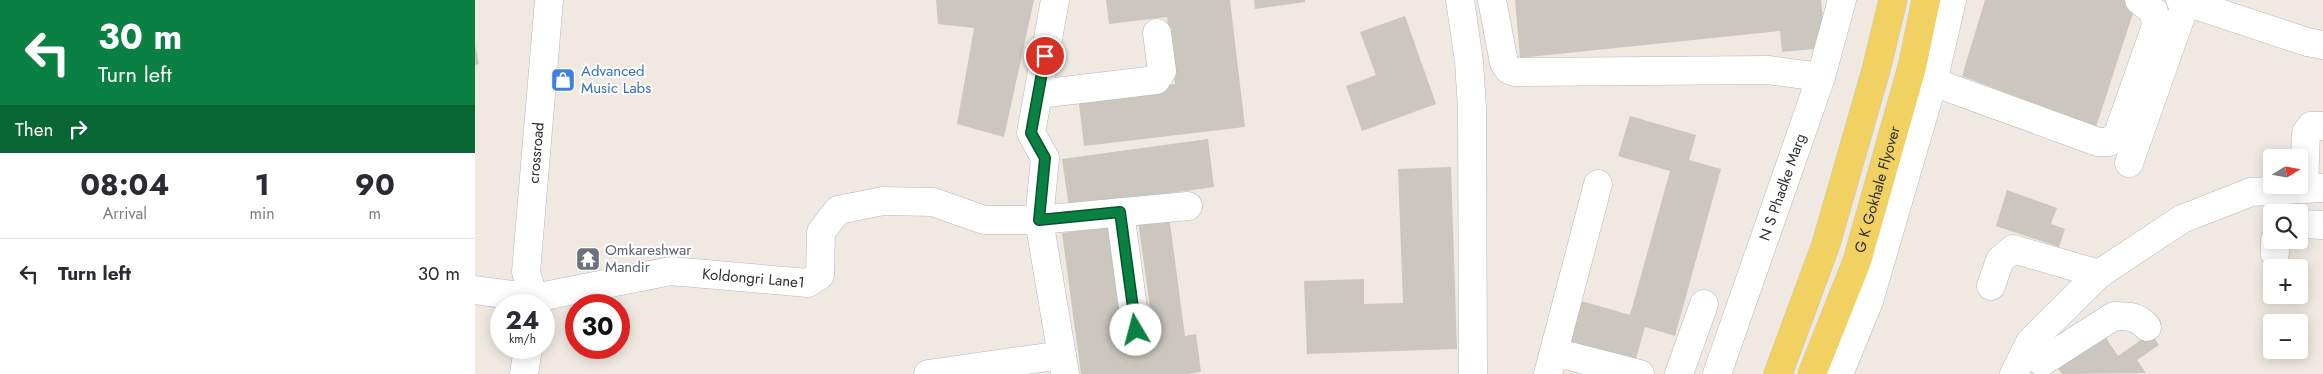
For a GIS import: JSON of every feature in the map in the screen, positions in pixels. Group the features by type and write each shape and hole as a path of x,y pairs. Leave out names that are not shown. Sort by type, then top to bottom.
{"main road":[{"path":"1778,374 1826,244 1876,70 1893,0"},
{"name":"G K Gokhale Flyover","path":"1811,374 1857,261 1912,67 1927,0"}],"street":[{"name":"crossroad","path":"532,294 525,272 549,0"},
{"path":"928,374 1064,365 1039,220 1045,158 1031,133 1055,0"},
{"path":"1460,0 1469,62 1473,108 1473,374"},
{"path":"1492,0 1504,63 1509,70 1515,72 1769,70 1821,77"},
{"name":"N S Phadke Marg","path":"1717,374 1821,77 1842,0"},
{"path":"1839,374 1869,301 1933,82 1952,0"},
{"path":"1953,62 1969,0"},
{"path":"1933,82 2098,142 2109,142 2118,134 2156,26 2154,12 2139,0"},
{"path":"2129,163 2183,1 2235,9 2307,42 2323,45"},
{"path":"1039,94 1157,80 1163,71 1157,33"},
{"path":"2040,359 2099,274 2182,219 2251,192 2313,188 2306,133 2311,126 2323,126"},
{"path":"1598,184 1551,363 1640,374"},
{"name":"Koldongri Lane1","path":"555,297 671,271 808,282 820,275 821,232 838,210 883,201 933,202 984,220 1039,220"},
{"path":"1039,220 1188,206"},
{"path":"1120,212 1136,330"},
{"path":"2308,224 2323,225"},
{"path":"1991,286 2000,260 2013,249 2099,274"},
{"name":"Koldongri Lane1","path":"475,290 495,294"},
{"path":"1679,374 1704,304"},
{"path":"2014,374 2115,316 2129,316 2141,320 2147,327"},
{"path":"524,374 526,359"}],"building":[{"path":"936,0 1034,0 1004,137 957,124 974,28 938,24"},
{"path":"1106,0 1230,0 1245,127 1084,146 1078,95 1175,84 1167,17 1109,24"},
{"path":"1254,0 1305,0 1305,2 1255,9"},
{"path":"1515,0 1821,0 1826,48 1782,52 1780,31 1520,58"},
{"path":"1985,0 2124,0 2136,4 2096,127 1962,76"},
{"path":"1405,16 1436,104 1362,131 1346,86 1376,75 1360,32"},
{"path":"475,44 479,64 475,65"},
{"path":"1630,116 1696,135 1689,160 1721,169 1675,336 1645,327 1635,362 1566,341 1578,300 1630,315 1670,171 1618,156"},
{"path":"1208,139 1214,187 1069,207 1062,159"},
{"path":"1451,167 1457,349 1307,354 1304,281 1364,279 1364,304 1403,303 1398,169"},
{"path":"2007,190 2057,208 2051,224 2065,229 2059,247 1996,226"},
{"path":"1169,216 1185,336 1196,334 1201,372 1187,374 1081,374 1062,233 1108,227 1124,340 1154,336 1138,221"},
{"path":"2101,330 2118,356 2151,333 2159,345 2137,360 2146,373 2062,374 2054,363"}],"place":[{"name":"Advanced Music Labs","path":"563,80"},
{"name":"Omkareshwar Mandir","path":"588,259"}],"route":[{"path":"1045,56 1031,133 1045,158 1039,220 1120,212 1136,330"}]}
